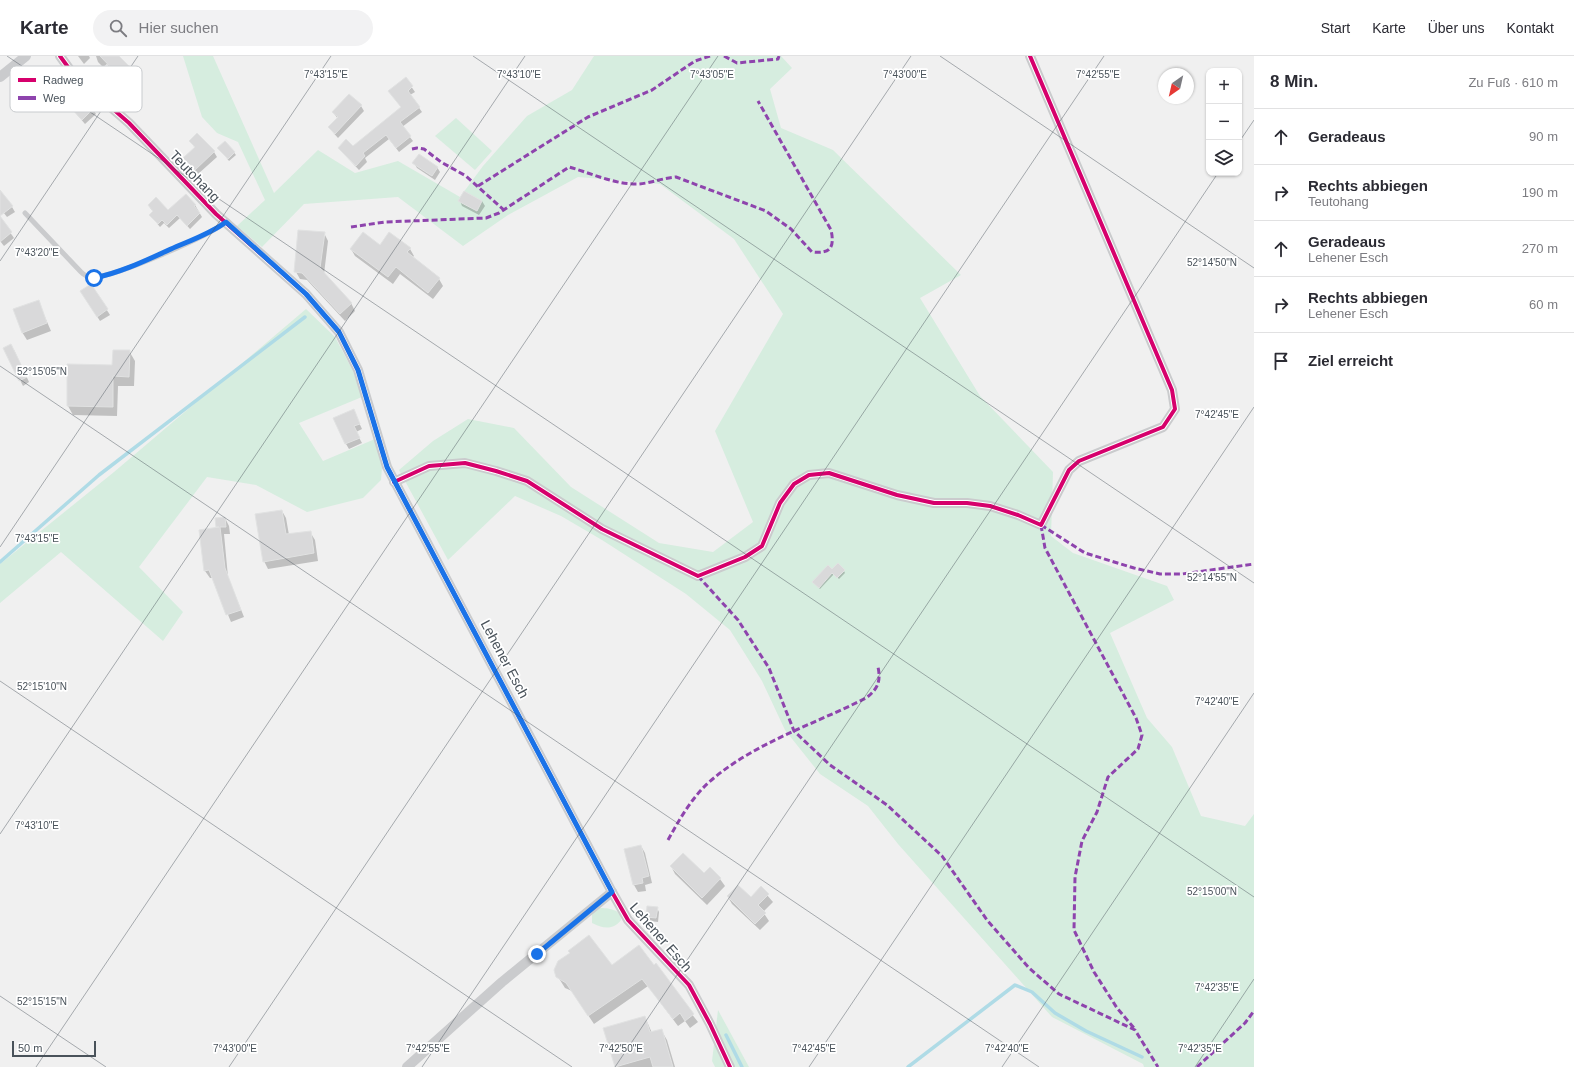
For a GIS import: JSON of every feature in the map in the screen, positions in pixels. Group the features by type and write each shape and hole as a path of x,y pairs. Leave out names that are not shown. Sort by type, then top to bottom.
{"street":[{"path":"14,66 26,56"},
{"name":"Teutohang","path":"60,56 67,66"},
{"path":"394,482 428,466 465,463 496,471 527,481 602,529 698,576 745,557 762,546 780,503 794,484 809,475 829,473 896,495 934,504 967,503 990,506 1018,515 1041,525 1068,470 1079,461 1163,427 1175,409 1172,390 1030,56"},
{"path":"0,77 10,69"},
{"name":"Teutohang","path":"116,112 226,222 306,294 339,332 358,370 387,467 394,482"},
{"name":"Lehener Esch","path":"394,482 628,920 689,985 710,1024 730,1067"},
{"path":"407,1067 502,982 612,892"}],"lane":[{"path":"25,213 81,272 94,278 163,253 226,222"}],"green space":[{"path":"183,56 213,56 274,193 318,150 355,173 398,161 460,197 483,166 527,116 572,90 594,56 781,56 792,68 770,89 781,128 833,150 961,275 920,298 980,396 1053,472 1051,536 1073,553 1167,586 1174,600 1110,633 1147,718 1172,747 1201,816 1245,826 1254,814 1254,1067 1144,1067 1143,1064 1052,1017 898,844 868,806 820,774 785,730 762,681 730,630 686,594 602,540 561,516 515,496 448,560 399,470 433,441 468,419 514,428 571,487 659,543 713,552 753,522 715,431 783,314 734,239 660,184 578,177 508,215 463,246 398,197 304,204 262,247 237,226 265,200 238,142 217,133 202,117"},
{"path":"456,118 492,151 475,170 435,136"},
{"path":"306,309 335,337 353,371 362,397 299,423 323,461 375,439 382,468 381,480 363,498 307,512 256,485 207,477 139,567 183,612 163,641 61,552 0,603 0,564 114,472"},
{"path":"599,908 616,911 619,913 621,920 614,926 607,928 592,923 592,913"},
{"path":"718,1010 749,1067 715,1067 712,1061"}],"building":[{"path":"100,56 119,56 129,66 110,66"},
{"path":"406,77 413,86 408,91 420,107 400,122 411,136 396,148 386,135 363,153 365,156 356,166 338,148 346,139 353,146 401,107 388,91"},
{"path":"349,94 362,105 335,134 328,127 338,117 332,112"},
{"path":"75,112 90,112 82,120"},
{"path":"197,133 215,151 195,170 183,158 195,147 189,141"},
{"path":"225,141 235,152 228,159 217,148"},
{"path":"419,154 438,167 432,176 412,163"},
{"path":"0,190 13,206 0,216"},
{"path":"464,191 482,201 477,211 458,201"},
{"path":"186,194 196,205 194,206 200,213 187,226 177,215 167,225 162,220 158,224 149,215 153,211 148,205 156,197 168,210"},
{"path":"0,216 12,232 0,242"},
{"path":"298,230 325,232 320,268 352,303 340,314 302,273 294,272"},
{"path":"363,232 380,245 389,232 411,248 407,252 440,278 428,293 396,267 388,277 350,249"},
{"path":"91,284 108,309 97,317 80,291"},
{"path":"39,300 47,323 22,333 13,309"},
{"path":"11,344 27,377 19,381 3,348"},
{"path":"113,350 130,350 129,377 113,376 113,407 67,406 67,364 112,365"},
{"path":"354,409 360,424 354,426 360,438 345,444 333,418"},
{"path":"282,510 286,534 311,531 314,553 263,562 255,514"},
{"path":"225,517 226,527 220,527 225,568 241,610 226,615 209,570 204,571 199,530 219,527 216,527 215,518"},
{"path":"838,563 845,570 837,578 832,573 819,588 812,582 828,565 832,569"},
{"path":"641,845 649,876 642,878 643,883 633,885 624,849"},
{"path":"683,853 704,873 710,867 721,878 702,898 670,866"},
{"path":"738,885 751,897 761,886 769,894 758,905 766,913 755,924 727,896"},
{"path":"647,906 658,907 656,918 646,917"},
{"path":"589,935 612,965 639,945 654,965 656,963 694,1014 685,1021 680,1013 673,1019 642,979 588,1016 566,983 556,977 554,970 558,961 570,953 568,951"},
{"path":"645,1016 650,1032 662,1029 673,1067 653,1067 650,1057 615,1067 603,1028"}],"waterway":[{"path":"0,562 99,475 305,317"},
{"path":"908,1067 1015,985 1032,992 1055,1013 1086,1031 1142,1057"},
{"path":"726,1035 742,1067"}],"marked path":[{"path":"478,186 588,117 652,90 695,61 710,56"},
{"path":"724,56 737,63 778,59 779,56"},
{"path":"351,227 385,222 486,218 499,213 569,167 612,181 630,184 639,184 676,177 766,211 791,229 812,252 827,251 830,248 832,241 831,230 758,101"},
{"path":"412,149 424,149 441,162 466,176 504,210"},
{"path":"1041,525 1045,548 1136,718 1142,735 1138,749 1108,777 1097,812 1082,841 1075,877 1074,930 1094,972 1117,1008 1134,1028"},
{"path":"1041,525 1085,553 1134,568 1160,574 1182,574 1254,564"},
{"path":"698,576 738,620 769,668 794,731 830,765 887,805 942,856 987,920 1029,968 1059,994 1135,1030 1158,1067"},
{"path":"668,840 681,817 708,783 744,757 764,746 866,698 878,684 878,667"},
{"path":"1197,1067 1245,1023 1254,1011"}],"cycle path":[{"path":"60,56 67,66"},
{"path":"394,482 429,466 465,463 496,471 527,481 602,529 698,576 745,557 762,546 780,503 794,484 809,475 829,473 897,495 934,503 967,503 990,506 1018,515 1041,525 1069,470 1079,461 1163,427 1175,409 1172,390 1030,56"},
{"path":"116,112 129,123 216,214 306,294 339,332 358,370 387,467 612,892 628,920 689,985 710,1024 730,1067"}],"route":[{"path":"94,278 119,270 189,242 226,222 270,264 306,294 339,332 358,370 387,467 394,482 612,892 537,954"}]}
